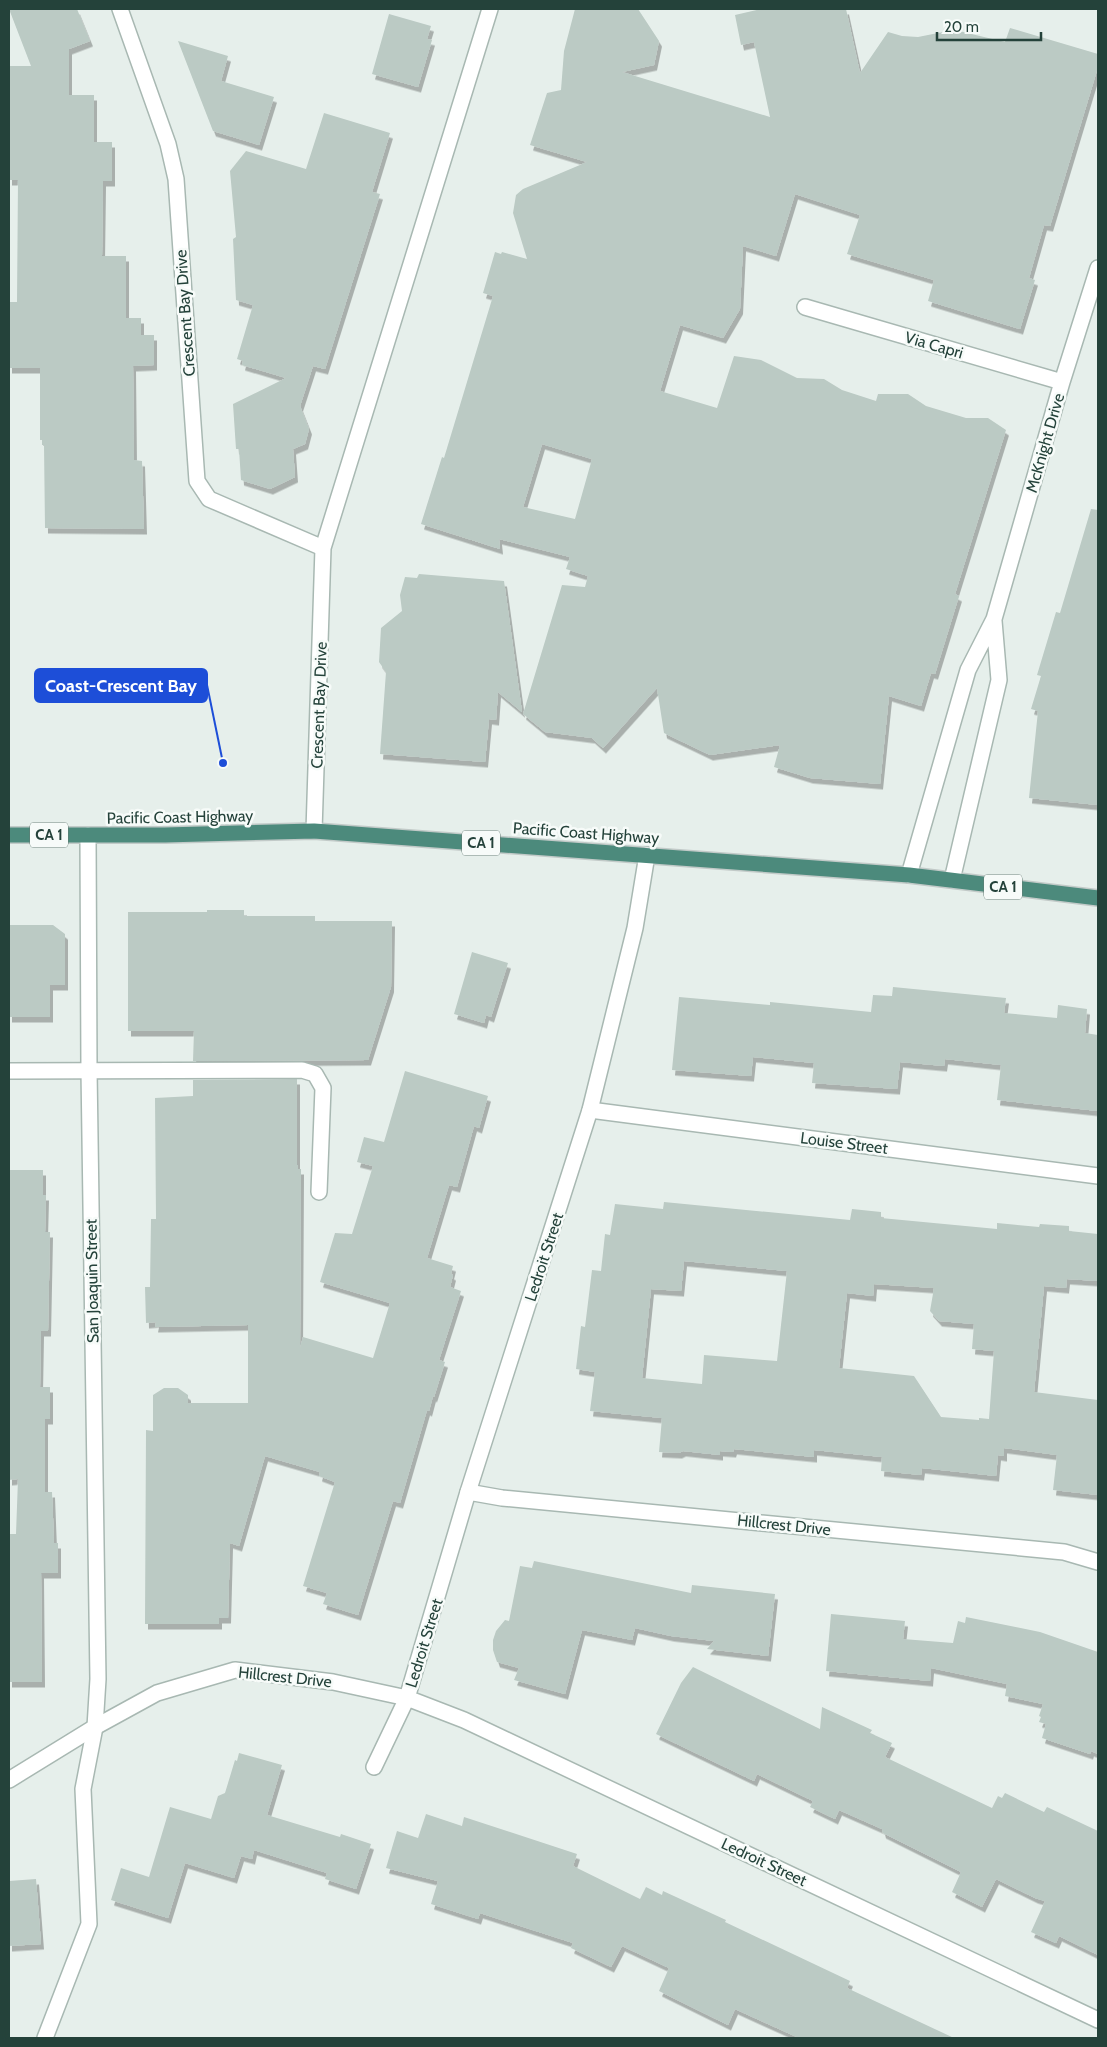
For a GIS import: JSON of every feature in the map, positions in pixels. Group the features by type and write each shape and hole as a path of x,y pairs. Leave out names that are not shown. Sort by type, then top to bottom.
{"highway":[{"name":"Pacific Coast Highway","path":"9,835 314,831 909,875 1098,898"}],"street":[{"name":"Crescent Bay Drive","path":"120,9 168,144 176,179 197,481 209,499 323,548"},
{"name":"Crescent Bay Drive","path":"314,831 323,548 490,9"},
{"name":"McKnight Drive","path":"909,875 968,670 994,619 1062,382 1098,268"},
{"name":"Via Capri","path":"805,307 1062,382"},
{"name":"McKnight Drive","path":"952,880 999,680 994,619"},
{"name":"San Joaquin Street","path":"46,2038 89,1924 83,1789 95,1727 98,1679 89,1070 88,835"},
{"name":"Ledroit Street","path":"647,855 635,928 590,1110 468,1492 407,1698 464,1720 1098,2020"},
{"path":"9,1071 302,1070 314,1074 323,1088 319,1192"},
{"name":"Louise Street","path":"590,1110 1098,1176"},
{"name":"Hillcrest Drive","path":"468,1492 512,1498 1064,1552 1098,1562"},
{"name":"Hillcrest Drive","path":"9,1780 95,1727 157,1693 235,1670 333,1682 407,1698"},
{"path":"374,1768 407,1698"}],"building":[{"path":"9,9 77,9 90,41 69,49 69,95 94,95 94,142 112,142 112,181 103,181 102,256 126,256 126,318 141,318 141,335 154,335 154,365 133,366 134,460 142,461 144,529 45,528 44,445 42,445 42,440 40,440 40,368 9,368 9,302 17,302 18,180 9,180 9,66 31,66"},
{"path":"575,9 638,9 659,41 654,65 622,72 770,117 754,42 741,45 735,15 761,9 846,9 860,73 888,32 902,36 918,37 959,31 1005,42 1010,28 1098,54 1098,67 1050,226 1044,225 1029,278 1035,280 1020,329 928,301 934,280 847,254 860,215 795,194 776,256 743,246 740,309 723,338 680,325 660,391 717,408 734,356 761,360 797,378 824,379 842,390 876,401 878,394 908,394 926,406 966,418 988,418 1006,430 955,594 959,596 935,674 931,673 921,706 889,696 880,784 810,778 774,767 780,745 710,755 664,733 657,688 603,748 592,738 545,732 523,714 562,585 585,587 588,576 566,569 570,557 499,539 500,549 421,524 442,457 444,458 493,296 483,293 495,252 527,259 513,213 516,195 523,189 587,162 530,145 547,93 561,90 564,51","holes":["542,444 592,459 575,519 523,507"]},
{"path":"389,14 431,26 427,39 432,40 418,87 372,74"},
{"path":"178,41 228,56 221,81 274,97 259,145 213,131"},
{"path":"324,113 390,133 372,192 380,194 325,369 313,366 300,406 309,429 305,444 293,449 295,477 270,489 241,480 239,449 236,449 233,404 286,378 242,365 243,361 237,359 253,305 236,300 233,239 236,237 230,171 246,151 306,169"},
{"path":"1091,509 1098,510 1098,805 1029,798 1038,711 1031,709 1041,676 1037,675 1056,612 1060,613"},
{"path":"419,574 504,581 522,712 498,692 496,720 489,719 485,762 380,754 386,672 379,662 381,628 402,611 400,595 405,577 417,578"},
{"path":"207,910 244,910 244,916 315,916 315,921 392,921 391,987 368,1060 193,1061 194,1031 128,1031 128,912 207,912"},
{"path":"9,925 53,925 65,934 65,985 50,985 50,1017 9,1017"},
{"path":"472,952 508,963 491,1017 486,1015 484,1023 454,1014"},
{"path":"893,987 1006,998 1004,1013 1057,1018 1058,1005 1087,1009 1085,1033 1098,1035 1098,1111 997,1100 1001,1065 945,1059 944,1066 900,1062 897,1089 812,1083 814,1063 753,1057 751,1076 672,1070 679,997 770,1005 770,1002 871,1012 873,995 892,996"},
{"path":"405,1071 488,1096 479,1128 474,1126 457,1187 449,1185 427,1258 453,1266 450,1287 461,1291 439,1360 445,1362 429,1411 427,1410 400,1503 393,1501 358,1615 323,1604 327,1593 303,1586 335,1482 319,1476 320,1472 265,1456 239,1546 230,1543 228,1618 219,1618 219,1624 145,1624 146,1430 153,1431 153,1395 164,1388 178,1388 188,1395 188,1403 248,1403 248,1325 155,1327 156,1322 146,1323 145,1287 150,1287 151,1219 156,1219 155,1098 193,1096 193,1080 297,1079 297,1165 298,1169 301,1169 300,1348 303,1337 373,1358 390,1303 320,1282 335,1233 352,1234 373,1166 357,1162 364,1137 384,1142"},
{"path":"9,1170 43,1170 43,1195 46,1195 45,1232 50,1232 48,1331 41,1331 40,1387 50,1387 50,1419 45,1419 45,1492 52,1492 54,1543 58,1543 58,1573 41,1573 42,1682 9,1682 9,1547 10,1534 16,1534 18,1479 9,1480"},
{"path":"664,1202 850,1220 852,1209 881,1212 881,1218 997,1229 997,1223 1039,1227 1040,1224 1069,1226 1069,1231 1098,1234 1098,1281 1067,1279 1066,1288 1044,1286 1034,1392 1098,1400 1098,1495 1053,1490 1057,1455 1004,1448 1004,1456 998,1455 996,1476 922,1468 921,1475 881,1471 882,1457 814,1450 814,1457 734,1449 733,1452 720,1451 720,1455 683,1451 679,1453 659,1452 662,1418 590,1411 595,1372 576,1369 581,1326 585,1327 592,1270 601,1271 605,1234 610,1235 615,1204 663,1209","holes":["684,1261 787,1271 777,1361 704,1355 702,1384 642,1378 651,1289 681,1291","874,1284 934,1288 930,1311 939,1321 974,1324 972,1349 994,1351 989,1419 941,1417 914,1376 839,1368 847,1293 873,1296"]},
{"path":"534,1561 691,1593 692,1585 775,1594 768,1656 707,1649 714,1641 671,1636 635,1628 632,1640 582,1630 565,1694 514,1680 519,1668 497,1662 493,1650 493,1640 496,1631 505,1620 509,1621 520,1566 532,1568"},
{"path":"831,1614 905,1621 903,1639 953,1643 958,1621 965,1623 966,1617 1040,1632 1098,1652 1098,1754 1091,1751 1090,1754 1042,1738 1046,1724 1039,1722 1041,1717 1039,1716 1043,1704 1005,1696 1007,1684 931,1668 930,1681 826,1671"},
{"path":"693,1667 820,1729 822,1707 872,1730 870,1733 892,1743 885,1757 992,1808 998,1796 1002,1798 1005,1793 1044,1812 1047,1807 1098,1831 1098,1955 1059,1936 1056,1943 1031,1932 1045,1901 996,1879 982,1907 952,1892 961,1872 883,1833 882,1829 839,1810 835,1819 810,1807 813,1801 757,1774 754,1781 656,1734 681,1683"},
{"path":"239,1753 282,1765 267,1815 340,1837 341,1834 371,1844 356,1889 325,1879 327,1873 254,1850 252,1859 241,1856 234,1878 185,1863 168,1918 111,1900 121,1868 149,1877 170,1807 211,1819 218,1796 225,1793"},
{"path":"426,1814 462,1826 464,1817 577,1854 573,1866 640,1899 646,1887 662,1895 663,1891 850,1981 847,1988 954,2038 799,2038 735,2009 728,2025 659,1991 669,1968 622,1946 611,1967 571,1948 573,1943 480,1913 478,1919 431,1904 438,1881 386,1868 397,1831 418,1838"},
{"path":"36,1879 41,1944 9,1946 9,1881"}],"place":[{"name":"Coast-Crescent Bay","path":"223,763"}]}
